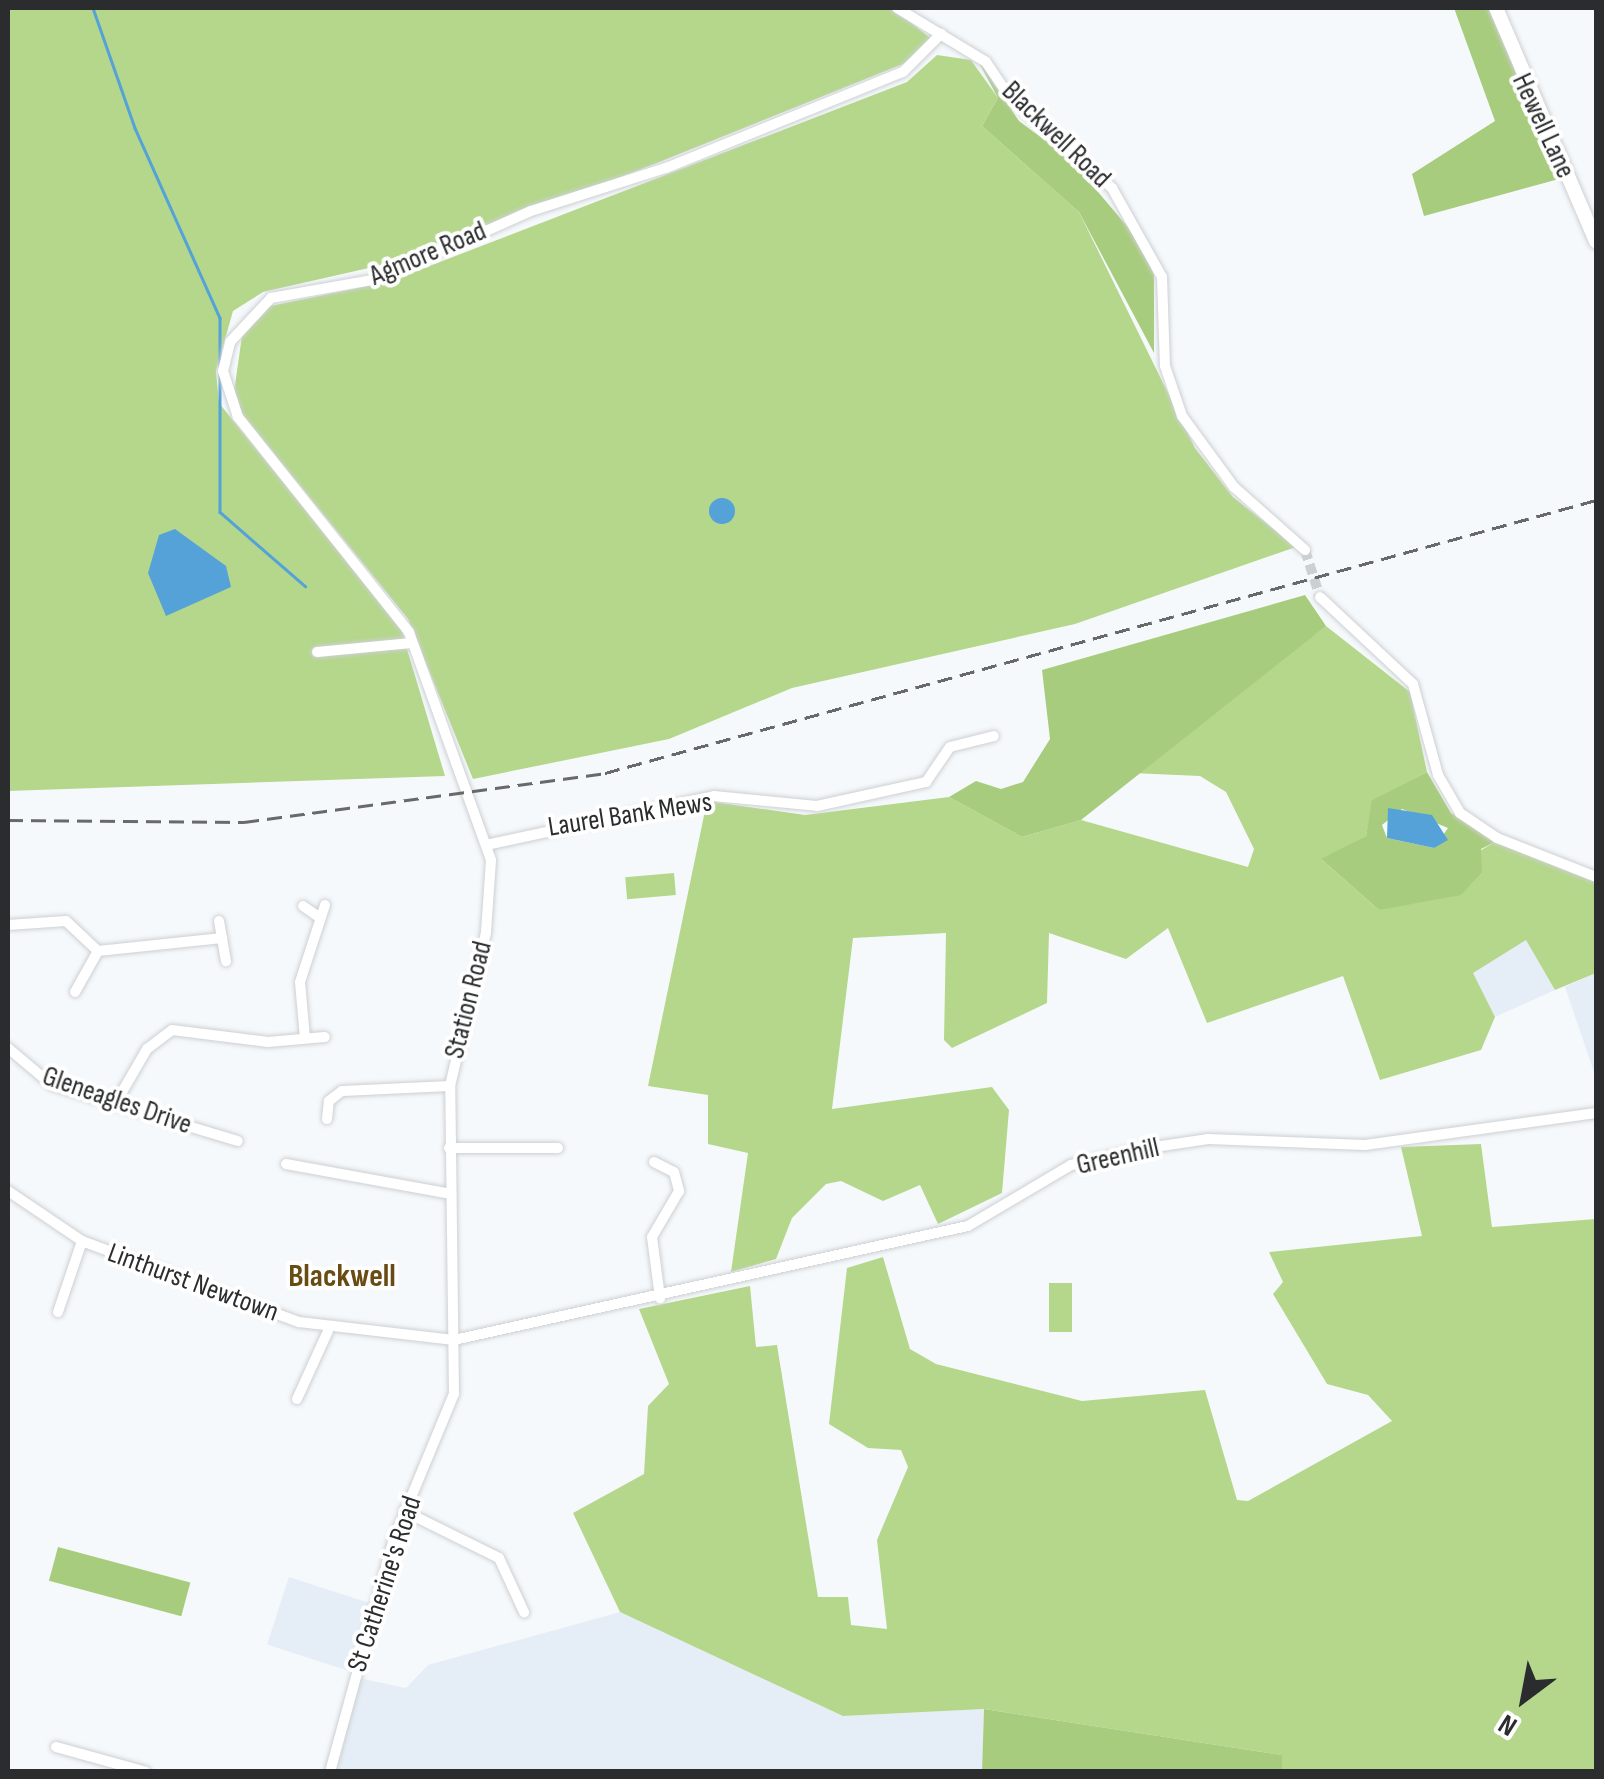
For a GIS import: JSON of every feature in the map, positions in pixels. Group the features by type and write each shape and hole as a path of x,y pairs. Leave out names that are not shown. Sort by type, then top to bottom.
{"main road":[{"name":"Hewell Lane","path":"1496,8 1596,241"}],"street":[{"name":"Blackwell Road","path":"897,8 986,62 1011,99 1112,188 1162,277 1165,366 1182,416 1234,487 1304,550"},
{"name":"Agmore Road","path":"463,786 412,643 229,402 223,372 248,314 289,293 378,278 517,217 883,82 941,34"},
{"path":"1320,598 1413,684 1438,775 1460,812 1596,877"},
{"path":"317,652 412,643"},
{"name":"Laurel Bank Mews","path":"486,845 714,796 817,806 926,782 950,747 994,736"},
{"name":"Station Road","path":"454,1340 450,1086 486,932 486,845 463,786"},
{"path":"305,1038 300,982 316,914 325,904"},
{"path":"303,906 316,914"},
{"path":"8,924 66,921 98,950 222,938"},
{"path":"219,921 226,961"},
{"path":"68,975 78,987 98,950"},
{"path":"118,1098 147,1049 172,1030 325,1037"},
{"name":"Gleneagles Drive","path":"8,1048 52,1085 118,1098 236,1141 231,1156"},
{"path":"327,1119 328,1100 342,1092 450,1086"},
{"name":"Greenhill","path":"454,1340 660,1298 968,1226 1072,1165 1148,1148 1208,1139 1385,1143 1596,1113"},
{"path":"449,1148 558,1148"},
{"path":"654,1162 674,1172 679,1191 652,1236 660,1298"},
{"path":"286,1164 450,1194"},
{"name":"Linthurst Newtown","path":"8,1191 82,1242 328,1331 454,1340"},
{"path":"58,1312 82,1242"},
{"path":"297,1399 328,1331"},
{"name":"St Catherine's Road","path":"330,1772 404,1510 450,1412 454,1340"},
{"path":"404,1510 499,1558 524,1612"},
{"path":"56,1747 146,1772"}],"shaded area":[{"path":"1527,939 1555,990 1495,1017 1472,973"},
{"path":"1596,973 1596,1078 1565,987"},
{"path":"289,1577 371,1604 349,1671 267,1645"},
{"path":"620,1612 843,1716 984,1709 982,1771 335,1772 359,1678 406,1688 428,1665"}],"green space":[{"path":"8,8 892,8 933,40 903,64 657,163 404,260 263,292 233,311 216,371 219,403 401,629 445,776 8,791"},
{"path":"1454,8 1490,8 1559,179 1424,216 1412,174 1495,121"},
{"path":"937,55 971,60 998,98 982,126 1079,212 1195,448 1233,497 1296,547 1075,624 792,688 669,739 473,779 408,619 243,415 234,392 242,336 270,306 388,282 907,82"},
{"path":"976,57 1019,121 1070,159 1138,239 1154,275 1154,353 1079,212 982,126 998,98"},
{"path":"1305,595 1326,626 1081,820 1022,837 949,797 976,781 1001,789 1023,782 1050,739 1042,670"},
{"path":"1326,626 1410,692 1427,772 1373,800 1366,836 1322,860 1379,910 1495,842 1596,881 1596,973 1555,990 1526,940 1473,973 1495,1017 1481,1050 1380,1080 1343,976 1207,1023 1168,928 1126,959 1049,933 1047,1003 952,1048 944,1040 946,933 853,938 832,1109 992,1087 1009,1110 1002,1193 938,1224 920,1185 883,1201 841,1181 826,1184 792,1218 776,1259 731,1272 748,1153 708,1144 708,1095 648,1086 707,801 805,815 949,797 1022,837 1081,820 1248,867 1254,849 1226,792 1200,776 1131,773"},
{"path":"1427,772 1451,813 1495,842 1481,849 1482,872 1461,895 1379,910 1321,859 1366,836 1372,800","holes":["1402,809 1448,828 1434,848 1387,838 1382,825"]},
{"path":"674,873 676,895 627,899 625,877"},
{"path":"1481,1144 1492,1227 1596,1219 1596,1771 1282,1771 1281,1755 984,1709 843,1716 620,1612 573,1513 644,1474 648,1406 669,1384 639,1309 750,1286 756,1347 777,1345 818,1597 848,1597 851,1625 887,1629 877,1540 908,1467 901,1450 868,1448 829,1424 847,1268 883,1257 910,1349 936,1364 1082,1401 1205,1390 1237,1500 1248,1501 1392,1421 1368,1395 1327,1384 1273,1294 1283,1282 1269,1252 1422,1236 1401,1147"},
{"path":"1049,1283 1072,1283 1072,1332 1049,1332"},
{"path":"58,1547 190,1582 181,1616 49,1581"},
{"path":"984,1709 1282,1755 1282,1771 982,1771"}],"water":[{"path":"722,498 731,502 735,511 731,520 722,524 713,520 709,511 713,502"},
{"path":"175,529 226,566 231,587 166,616 148,573 159,535"},
{"path":"1388,808 1432,815 1448,840 1434,848 1387,838"}],"waterway":[{"path":"93,8 135,128 220,318 220,512 305,586"}],"tunnel":[{"path":"1305,550 1320,597"}],"railway":[{"path":"8,820 244,822 605,773 1596,500"}],"district":[{"name":"Blackwell","path":"342,1277"}]}
